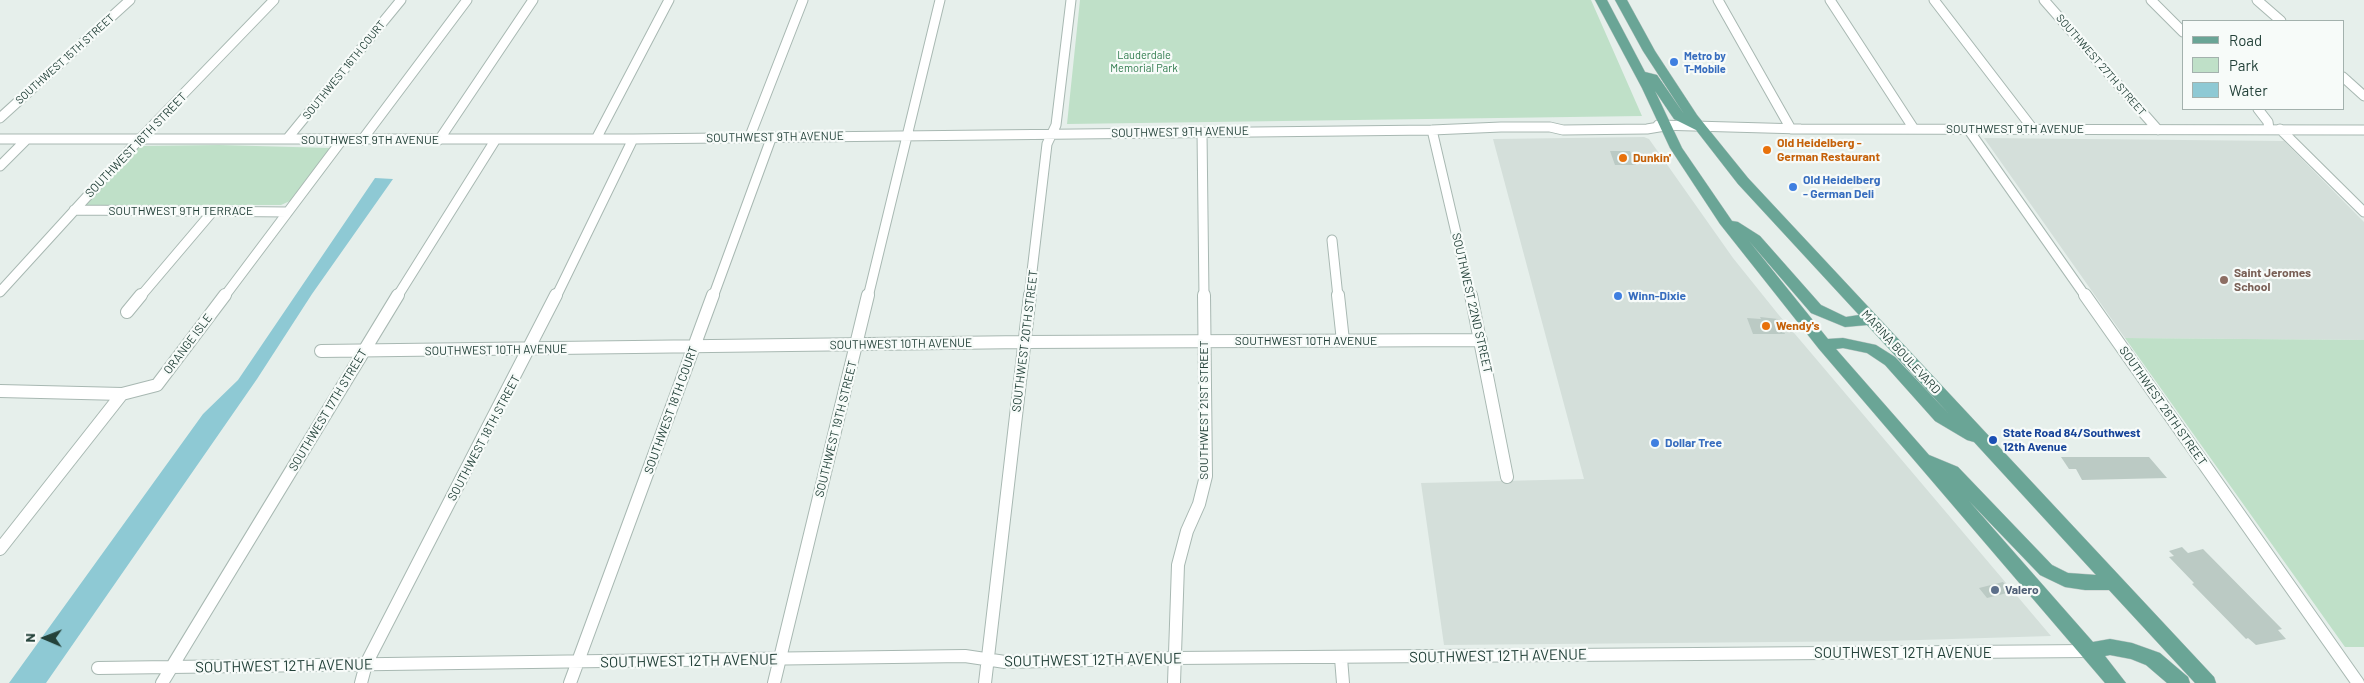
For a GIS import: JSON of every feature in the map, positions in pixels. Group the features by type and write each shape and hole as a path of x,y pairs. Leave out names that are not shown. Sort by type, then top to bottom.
{"main road":[{"path":"1601,0 1692,175 1725,221 1824,345 2117,683"},
{"name":"MARINA BOULEVARD","path":"1621,0 1649,51 1700,128 1742,181 2207,683"},
{"path":"1637,66 1653,78 1678,116 1700,128"},
{"path":"1725,221 1755,239 1816,309 1845,322 1871,319"},
{"path":"1824,345 1843,343 1871,350 1890,362 1941,417 1989,446"},
{"path":"1921,456 1952,472 2046,570 2065,580 2085,583 2114,582"},
{"path":"2089,651 2110,647 2132,651 2153,659 2180,683"}],"street":[{"name":"SOUTHWEST 15TH STREET","path":"0,118 130,0"},
{"name":"SOUTHWEST 16TH STREET","path":"0,292 74,210 274,0"},
{"name":"SOUTHWEST 16TH COURT","path":"287,139 401,0"},
{"path":"362,140 467,0"},
{"path":"439,140 533,0"},
{"path":"596,139 669,0"},
{"path":"750,136 802,0"},
{"name":"SOUTHWEST 19TH STREET","path":"774,683 940,0"},
{"name":"SOUTHWEST 20TH STREET","path":"985,683 1047,144 1056,125 1071,0"},
{"path":"1718,0 1791,129"},
{"path":"1830,0 1914,129"},
{"path":"1934,0 2033,129"},
{"name":"SOUTHWEST 27TH STREET","path":"2044,0 2158,130"},
{"path":"2151,0 2182,31"},
{"path":"2257,0 2280,20"},
{"path":"2344,78 2364,96"},
{"path":"2259,110 2268,122 2269,130"},
{"name":"SOUTHWEST 9TH AVENUE","path":"0,139 633,139 1550,127 1563,130 1606,130 1647,129 1665,126 1791,129 2364,130"},
{"name":"SOUTHWEST 26TH STREET","path":"1968,129 2358,683"},
{"path":"2280,129 2364,212"},
{"name":"SOUTHWEST 22ND STREET","path":"1432,130 1481,340 1507,477"},
{"name":"SOUTHWEST 21ST STREET","path":"1174,683 1178,565 1187,531 1199,504 1206,476 1202,132"},
{"name":"SOUTHWEST 18TH COURT","path":"570,683 772,136"},
{"path":"0,166 27,139"},
{"name":"SOUTHWEST 17TH STREET","path":"162,683 363,351 496,139"},
{"name":"SOUTHWEST 18TH STREET","path":"361,683 366,664 530,349 633,139"},
{"name":"ORANGE ISLE","path":"122,394 157,385 342,140"},
{"name":"SOUTHWEST 9TH TERRACE","path":"74,210 288,212"},
{"path":"127,312 212,211"},
{"path":"1332,240 1343,341"},
{"name":"SOUTHWEST 10TH AVENUE","path":"321,351 1025,342 1481,340"},
{"path":"0,391 122,394"},
{"path":"0,549 122,394"},
{"name":"SOUTHWEST 12TH AVENUE","path":"98,668 577,663 965,656 1005,662 1174,658 2089,651"},
{"path":"1341,658 1343,683"}],"shaded area":[{"path":"1644,137 1649,139 1733,258 1778,314 2051,636 1886,641 1444,645 1421,483 1584,479 1493,139"},
{"name":"Saint Jeromes School","path":"1984,138 2284,141 2364,222 2364,340 2125,338"}],"green space":[{"name":"Lauderdale Memorial Park","path":"1080,0 1591,0 1642,116 1067,124"},
{"path":"219,145 330,148 290,201 281,205 85,205 139,146"},
{"path":"2125,338 2364,340 2364,647 2345,647"}],"water":[{"path":"375,178 393,179 312,294 257,379 46,683 9,683 203,414 238,380"}],"building":[{"name":"Dunkin'","path":"1610,151 1630,151 1636,165 1615,165"},
{"name":"Wendy's","path":"1760,317 1778,319 1785,334 1753,334 1747,318 1761,319"},
{"path":"2061,457 2149,457 2167,478 2082,480 2076,469 2069,469"},
{"path":"2182,547 2188,553 2203,549 2282,629 2278,630 2286,639 2256,645 2248,638 2246,639 2192,584 2194,583 2169,557 2174,556 2169,551"},
{"name":"Valero","path":"2003,582 2011,592 1987,598 1979,588"}],"place":[{"name":"Metro by T-Mobile","path":"1674,62"},
{"name":"Old Heidelberg - German Restaurant","path":"1767,150"},
{"name":"Dunkin'","path":"1623,158"},
{"name":"Old Heidelberg - German Deli","path":"1793,187"},
{"name":"Saint Jeromes School","path":"2224,280"},
{"name":"Winn-Dixie","path":"1618,296"},
{"name":"Wendy's","path":"1766,326"},
{"name":"State Road 84/Southwest 12th Avenue","path":"1993,440"},
{"name":"Dollar Tree","path":"1655,443"},
{"name":"Valero","path":"1995,590"}]}
